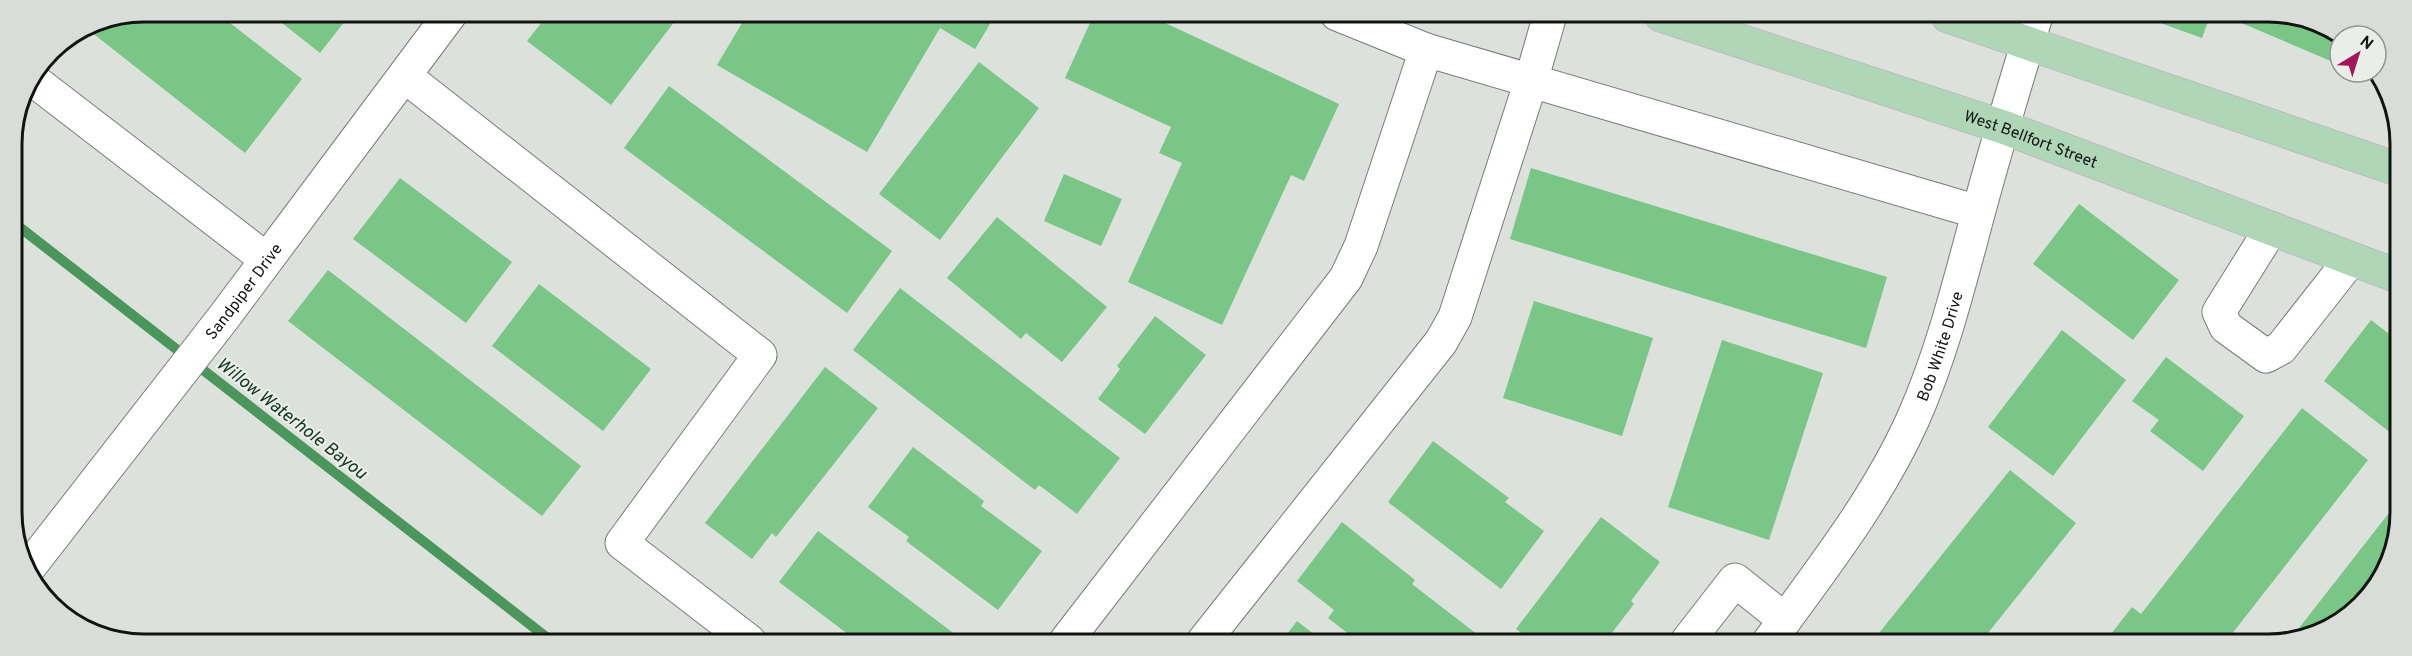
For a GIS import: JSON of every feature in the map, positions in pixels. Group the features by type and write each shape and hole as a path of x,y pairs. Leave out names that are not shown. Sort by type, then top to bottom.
{"main road":[{"name":"West Bellfort Street","path":"1682,22 2003,127 2390,273"},
{"path":"1987,22 2032,29 2390,166"}],"street":[{"name":"Sandpiper Drive","path":"34,561 224,317 406,77 445,22"},
{"path":"1357,22 1426,50 1978,212"},
{"path":"1210,634 1441,342 1455,317 1548,22"},
{"name":"Bob White Drive","path":"1777,631 1847,537 1876,492 1912,421 1940,354 1978,212 2032,29"},
{"path":"1072,634 1346,278 1361,246 1426,50"},
{"path":"406,77 760,355 621,543 739,634"},
{"path":"39,84 266,259"},
{"path":"2271,229 2219,312 2226,327 2266,356 2281,348 2351,259"},
{"path":"1694,633 1735,580 1777,631"}],"building":[{"path":"145,22 229,22 302,79 245,153 94,34 113,27"},
{"path":"281,22 344,22 320,53"},
{"path":"542,22 674,22 611,105 527,41"},
{"path":"743,22 991,22 975,49 940,28 867,152 717,65"},
{"path":"1090,22 1163,22 1339,104 1304,181 1291,175 1222,325 1128,282 1182,163 1159,153 1171,127 1065,78"},
{"path":"2158,22 2208,22 2202,38"},
{"path":"2239,22 2291,25 2328,39 2328,60"},
{"path":"979,62 1039,108 940,240 879,194"},
{"path":"669,86 892,251 847,313 624,148"},
{"path":"1531,168 1887,277 1866,348 1510,239"},
{"path":"1064,174 1122,199 1101,246 1044,221"},
{"path":"400,178 512,262 466,323 353,239"},
{"path":"2079,204 2179,280 2133,340 2033,264"},
{"path":"997,217 1107,307 1062,362 1026,333 1021,339 947,278"},
{"path":"328,270 581,466 542,516 288,321"},
{"path":"539,284 651,369 603,431 492,346"},
{"path":"900,288 1120,458 1077,514 1039,485 1035,490 853,350"},
{"path":"1534,301 1653,338 1622,436 1503,398"},
{"path":"1155,316 1206,355 1145,434 1098,399 1120,369 1117,366"},
{"path":"2371,320 2390,335 2390,432 2324,381"},
{"path":"2062,330 2126,380 2053,476 1988,427"},
{"path":"1722,340 1823,373 1769,540 1668,507"},
{"path":"2166,357 2244,416 2203,471 2150,431 2159,420 2132,401"},
{"path":"825,367 878,408 776,537 772,533 752,559 705,523"},
{"path":"2302,408 2368,460 2233,633 2112,633 2132,607 2141,614"},
{"path":"1433,441 1509,498 1505,502 1544,531 1501,589 1388,502"},
{"path":"913,447 984,501 981,506 1042,551 998,610 906,541 909,537 868,507"},
{"path":"2010,470 2076,523 1988,633 1879,633"},
{"path":"2390,512 2387,535 2380,558 2364,586 2342,608 2314,624 2298,629"},
{"path":"1601,517 1660,562 1631,601 1634,604 1612,633 1522,633 1516,629"},
{"path":"1342,522 1415,580 1412,584 1476,633 1348,633 1328,618 1334,610 1297,581"},
{"path":"818,531 954,634 847,634 779,582"},
{"path":"1297,621 1313,633 1288,633"}],"waterway":[{"name":"Willow Waterhole Bayou","path":"23,230 542,634"}]}
